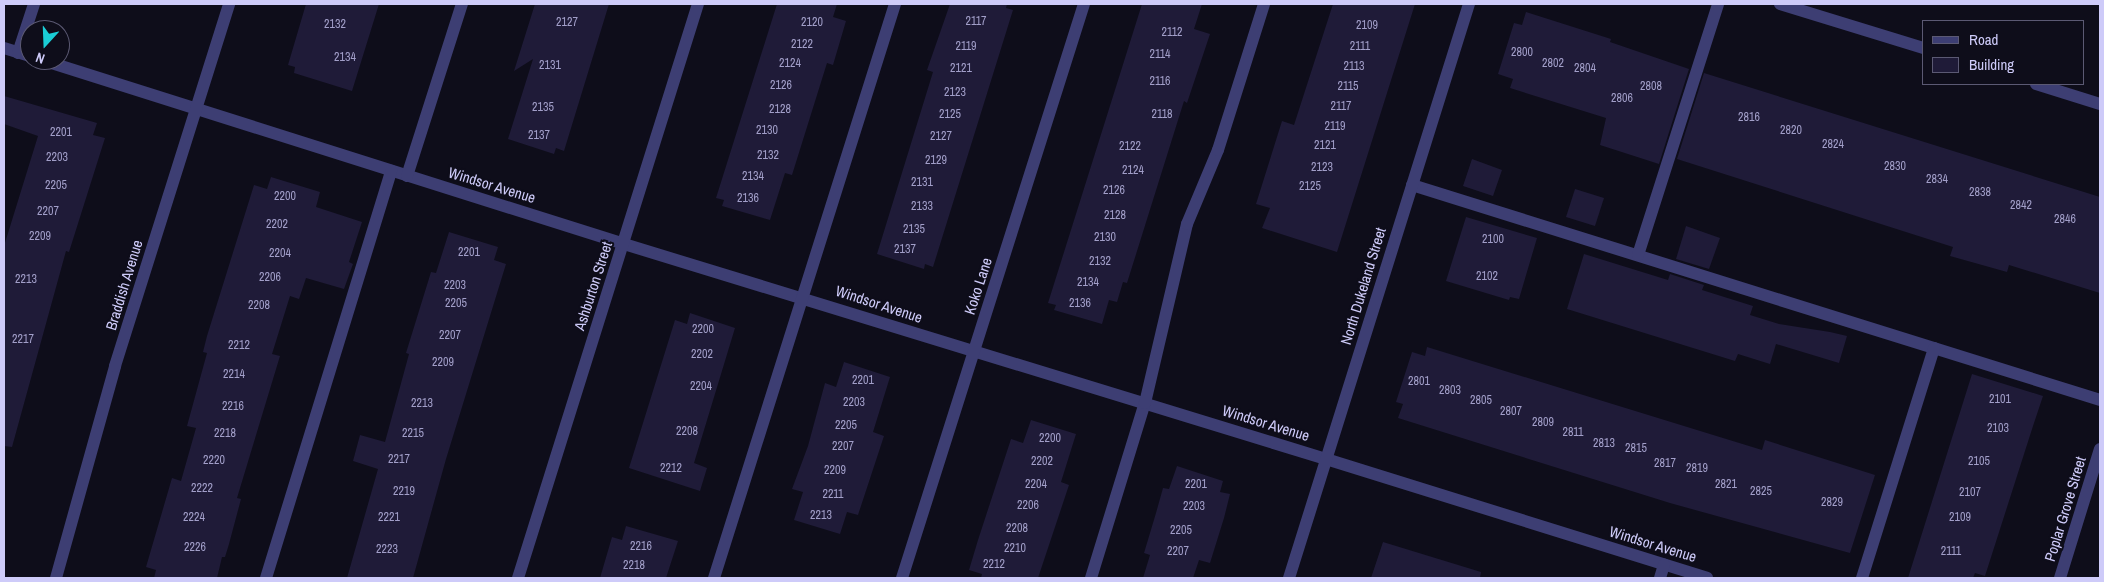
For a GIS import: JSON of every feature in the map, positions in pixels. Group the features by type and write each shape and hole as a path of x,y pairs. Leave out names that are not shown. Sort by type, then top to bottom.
{"street":[{"path":"31,20 34,4"},
{"name":"Braddish Avenue","path":"56,578 116,366 229,4"},
{"path":"407,176 462,4"},
{"name":"Ashburton Street","path":"518,578 698,4"},
{"path":"714,578 895,4"},
{"name":"Koko Lane","path":"902,578 1084,4"},
{"path":"1090,578 1145,403 1187,224 1218,150 1264,4"},
{"name":"North Dukeland Street","path":"1289,578 1469,4"},
{"path":"1638,255 1718,4"},
{"path":"1780,4 1922,48"},
{"path":"4,48 20,53"},
{"name":"Windsor Avenue","path":"70,69 624,244 1326,458 1707,578"},
{"path":"2039,85 2100,104"},
{"path":"266,578 391,171"},
{"path":"1412,185 2100,400"},
{"path":"1862,578 1934,348"},
{"name":"Poplar Grove Street","path":"2060,578 2100,449"},
{"path":"1660,578 1664,565"}],"building":[{"path":"306,4 379,4 352,91 294,73 295,67 288,65"},
{"path":"535,4 609,4 564,151 556,148 554,154 508,139 533,59 514,71"},
{"path":"777,4 837,4 833,17 846,21 833,65 827,63 792,175 785,173 770,220 722,206 724,200 716,198"},
{"path":"950,4 1007,4 1006,8 1013,10 933,267 925,264 924,269 877,254 933,72 927,70"},
{"path":"1142,4 1202,4 1194,29 1210,34 1187,103 1184,101 1127,283 1123,282 1117,302 1109,300 1102,324 1054,310 1056,305 1048,303"},
{"path":"1333,4 1415,4 1337,252 1262,228 1270,208 1256,204 1282,121 1294,125"},
{"path":"1526,12 1611,39 1610,42 1689,69 1659,164 1600,145 1606,118 1510,88 1513,79 1498,74 1514,23 1522,25"},
{"path":"1704,73 2100,197 2100,293 2009,265 2007,272 1950,256 1953,247 1677,159"},
{"path":"4,96 97,123 93,135 105,138 69,252 66,251 12,447 4,446 4,246 38,136 4,124"},
{"path":"1472,159 1502,170 1493,196 1463,186"},
{"path":"271,177 320,192 316,207 362,222 349,262 353,264 344,289 306,278 299,299 290,296 272,354 280,356 237,498 241,499 229,544 225,557 222,557 217,578 154,578 156,570 146,567 172,478 181,481 196,428 187,426 207,353 203,352 207,336 254,185 267,189"},
{"path":"1575,189 1604,198 1595,226 1566,217"},
{"path":"1466,217 1537,238 1519,299 1510,297 1509,300 1446,281"},
{"path":"1686,226 1720,238 1709,269 1676,259"},
{"path":"449,232 498,247 494,260 506,264 446,459 413,578 347,578 378,469 353,461 360,435 385,442 409,354 406,353 431,272 436,273"},
{"path":"1584,254 1668,280 1670,274 1704,285 1702,290 1753,306 1750,315 1779,324 1847,336 1839,363 1776,344 1770,364 1738,354 1735,361 1567,309"},
{"path":"690,313 735,328 694,463 707,468 700,491 629,468 675,320 687,324"},
{"path":"1427,347 1762,450 1765,440 1875,475 1850,553 1670,503 1398,418 1403,404 1396,402 1412,352 1425,356"},
{"path":"844,362 890,377 873,432 884,436 858,515 847,512 840,534 794,520 803,492 792,489 808,446 825,383 836,387"},
{"path":"1972,374 2043,396 1985,576 1975,573 1973,578 1908,578"},
{"path":"1031,420 1076,434 1061,482 1069,485 1038,578 981,578 982,574 969,570 978,540 1011,439 1023,443"},
{"path":"1177,466 1223,481 1220,492 1230,494 1224,518 1210,563 1199,560 1193,578 1143,578 1150,555 1144,553 1163,488 1169,489"},
{"path":"626,526 678,541 666,578 600,578 612,537 622,540"},
{"path":"1383,542 1481,572 1480,578 1371,578"}]}
